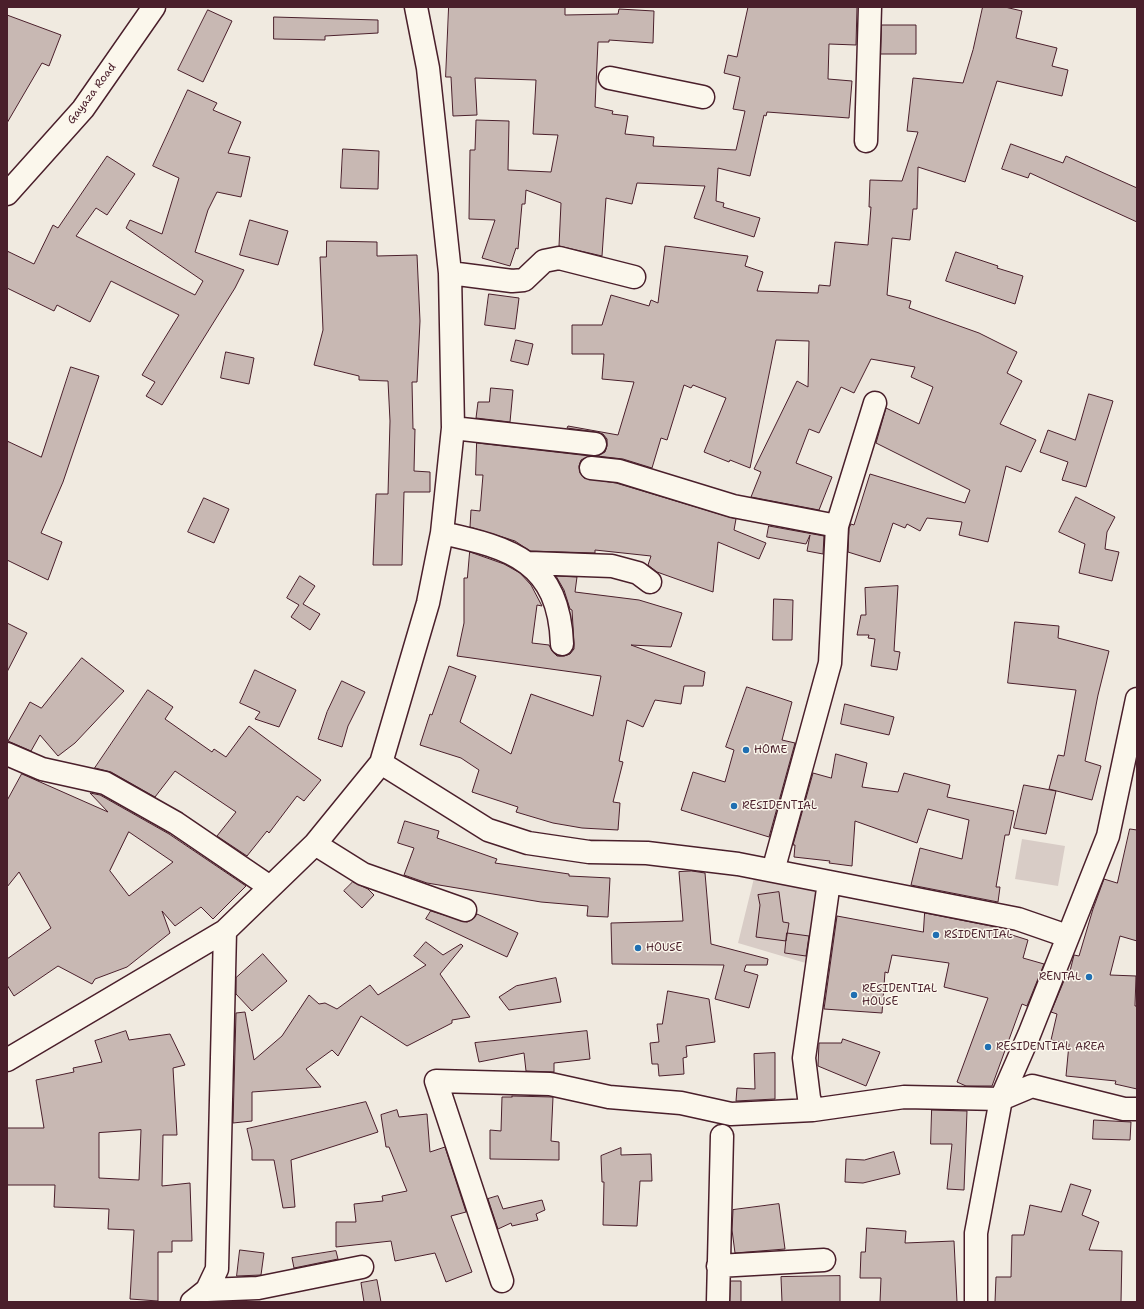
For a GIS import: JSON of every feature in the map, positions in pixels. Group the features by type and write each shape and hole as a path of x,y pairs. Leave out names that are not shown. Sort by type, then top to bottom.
{"street":[{"name":"Gayaza Road","path":"7,194 83,109 154,7"},
{"path":"7,1060 225,931 315,844 380,763 428,603 442,533 453,428 450,273 428,68 416,7"},
{"path":"866,141 870,7"},
{"path":"610,78 703,97"},
{"path":"450,273 512,281 524,280 544,261 559,258 634,277"},
{"path":"773,871 830,663 837,526 875,403"},
{"path":"453,428 595,444"},
{"path":"591,468 619,471 733,506 837,526"},
{"path":"442,533 476,540 508,551 529,563 551,589 562,626 562,644"},
{"path":"529,563 612,566 638,573 650,582"},
{"path":"976,1302 976,1233 1001,1099 1029,1035 1108,836 1137,699"},
{"path":"7,754 42,770 105,783 176,823 270,887"},
{"path":"380,763 488,830 528,843 589,852 647,853 738,864 1018,919 1068,936"},
{"path":"315,844 363,874 465,910"},
{"path":"813,1110 808,1098 804,1058 829,882"},
{"path":"199,1296 217,1269 225,931"},
{"path":"502,1281 436,1081 550,1084 609,1097 681,1104 730,1114 813,1110 904,1097 1001,1099 1032,1086 1124,1109 1137,1109"},
{"path":"718,1302 722,1136"},
{"path":"718,1266 824,1260"},
{"path":"199,1296 258,1288 362,1268"}],"shaded area":[{"path":"1022,839 1065,846 1058,886 1015,879"},
{"path":"755,874 823,891 809,964 738,943"}],"building":[{"path":"449,7 565,7 565,15 618,14 619,9 654,11 653,43 609,40 609,42 598,42 595,107 613,111 612,114 628,116 625,134 654,137 653,146 736,150 745,111 733,109 740,77 724,73 728,55 737,57 748,7 857,7 856,45 829,44 828,79 852,81 849,118 767,112 766,116 764,115 750,176 718,168 716,201 724,203 723,207 760,218 754,237 694,218 705,186 637,183 632,204 606,198 602,256 559,246 561,203 526,190 525,204 522,204 518,249 516,248 510,266 482,258 495,220 469,219 470,150 475,150 476,120 509,121 508,170 551,172 558,135 533,134 536,80 475,78 477,115 453,116 451,77 446,77"},
{"path":"983,7 1005,7 1022,11 1016,38 1057,48 1052,66 1068,70 1062,96 997,81 965,182 918,167 917,209 913,209 910,240 892,238 887,295 911,301 909,308 979,333 1017,352 1007,373 1022,381 1000,424 1036,440 1021,472 1006,466 988,542 959,535 962,522 927,518 920,531 907,524 905,528 893,523 880,562 848,552 849,528 851,524 854,525 870,474 965,503 970,490 876,443 886,408 919,424 933,387 911,377 915,367 871,359 854,393 841,387 819,433 809,429 796,463 832,477 819,510 751,497 761,472 754,469 797,381 808,387 809,341 776,340 750,468 730,460 729,462 704,452 726,398 693,385 691,388 684,385 667,440 661,438 652,468 623,459 597,456 605,452 607,446 607,439 603,434 567,428 568,426 618,435 634,382 602,379 604,354 572,354 572,325 602,325 611,295 649,306 651,300 658,303 665,246 748,256 745,266 763,272 757,291 818,293 819,285 830,286 835,242 868,245 871,207 869,207 870,180 902,181 918,132 907,131 913,78 963,83 973,50"},
{"path":"208,10 232,21 203,82 178,70"},
{"path":"7,15 61,35 49,66 42,63 7,123"},
{"path":"274,17 378,20 378,33 325,36 325,40 274,39"},
{"path":"882,25 916,25 916,54 881,54"},
{"path":"188,90 217,103 213,110 241,122 228,153 250,157 241,197 217,192 208,210 195,252 244,270 235,288 162,405 146,396 155,382 142,375 179,315 111,281 90,322 57,305 54,311 7,288 7,251 34,264 53,225 58,228 107,156 135,174 107,215 96,208 76,236 195,295 203,281 126,228 130,220 162,234 179,178 153,166"},
{"path":"1011,144 1063,163 1066,156 1137,188 1137,222 1030,173 1028,178 1002,169"},
{"path":"343,149 379,151 378,189 341,188"},
{"path":"250,220 288,231 278,265 240,255"},
{"path":"327,241 377,242 377,256 417,255 420,321 417,382 412,382 413,429 415,429 414,471 430,472 430,492 404,492 402,565 373,565 376,494 388,494 390,421 388,381 359,380 359,376 314,365 323,330 320,257 326,257"},
{"path":"956,252 998,266 997,268 1023,276 1015,304 946,281"},
{"path":"489,294 519,298 515,329 485,325"},
{"path":"516,340 533,344 528,365 511,361"},
{"path":"226,352 254,358 249,384 221,378"},
{"path":"71,367 99,376 63,482 41,533 62,542 48,580 7,560 7,441 41,457"},
{"path":"491,388 513,390 510,422 476,418 478,402 489,402"},
{"path":"1089,394 1113,401 1086,487 1062,480 1068,462 1040,452 1048,430 1075,440"},
{"path":"477,443 590,456 581,460 579,466 580,473 584,478 616,483 736,519 734,530 766,543 759,559 718,542 713,592 657,572 648,565 651,556 595,550 595,553 530,551 515,541 470,527 471,510 480,511 483,475 476,475"},
{"path":"1076,497 1115,517 1107,532 1105,549 1119,552 1112,581 1079,573 1085,544 1059,532"},
{"path":"204,498 229,509 214,543 188,532"},
{"path":"769,526 824,536 823,554 807,551 810,535 806,544 767,537"},
{"path":"470,552 504,564 520,573 531,585 542,606 537,605 532,643 549,645 557,656 570,654 574,649 574,643 572,610 570,609 564,590 556,576 577,577 575,592 639,600 682,613 671,647 631,645 705,672 703,686 684,686 681,704 655,700 643,727 627,720 619,761 623,762 613,802 620,803 618,830 582,828 553,823 516,812 518,807 472,792 479,770 461,758 420,745 430,714 432,715 449,666 476,676 460,722 511,754 531,694 593,716 601,676 457,656 464,623 464,578 467,578"},
{"path":"300,576 315,586 303,604 320,614 310,630 291,617 299,605 287,598"},
{"path":"898,586 894,651 900,652 897,670 871,666 875,639 868,638 869,635 857,635 861,615 866,615 865,588"},
{"path":"774,599 793,600 792,640 773,640"},
{"path":"1015,622 1059,626 1058,638 1109,651 1098,695 1085,761 1101,766 1092,800 1049,789 1058,755 1064,756 1076,690 1008,683"},
{"path":"7,623 27,633 7,672"},
{"path":"82,658 124,691 75,743 58,756 40,735 31,751 8,741 30,702 41,708"},
{"path":"255,670 296,690 279,727 255,719 260,712 240,703"},
{"path":"342,681 365,692 348,726 342,747 318,739 327,712"},
{"path":"747,687 792,702 782,740 795,743 769,837 681,810 693,772 725,782 734,750 726,747"},
{"path":"148,690 173,707 165,719 212,752 214,749 226,757 249,726 321,780 304,801 297,796 269,833 267,831 247,856 217,836 236,812 175,771 155,797 111,772 95,768"},
{"path":"845,704 894,717 889,735 841,724"},
{"path":"836,754 867,763 862,787 898,792 904,773 950,785 947,797 1014,811 1009,835 1005,835 996,887 1000,887 998,902 911,885 920,848 962,859 969,820 928,809 917,843 855,821 852,866 829,863 830,861 794,857 795,845 793,845 813,773 831,778"},
{"path":"22,774 108,812 90,793 100,795 169,834 246,886 213,919 201,907 175,926 162,911 170,933 127,967 95,979 92,984 58,966 14,996 7,985 7,959 51,928 19,872 7,887 7,801","holes":["129,832 173,862 129,896 110,871"]},
{"path":"1024,785 1056,791 1046,834 1014,828"},
{"path":"405,821 439,831 437,838 497,859 495,863 569,874 569,876 610,878 608,917 587,916 588,906 541,902 427,883 404,875 414,848 398,843"},
{"path":"1130,829 1137,830 1137,941 1120,936 1110,975 1136,976 1135,1006 1137,1006 1137,1089 1115,1084 1116,1081 1066,1076 1069,1044 1051,1040 1057,1014 1051,1012 1068,971 1070,971 1074,955 1079,956 1104,879 1117,883"},
{"path":"692,871 705,873 711,944 768,959 767,965 746,965 744,971 758,975 749,1008 715,999 724,965 612,964 611,923 683,921 679,872"},
{"path":"353,882 368,889 374,895 362,908 344,891"},
{"path":"779,892 783,922 789,923 786,941 756,937 760,905 758,895"},
{"path":"431,911 467,922 473,919 477,914 518,933 507,957 426,919"},
{"path":"925,913 996,927 996,930 1028,940 1023,958 1044,964 1027,1006 1022,1004 992,1086 966,1086 957,1082 988,998 944,987 949,963 892,955 888,973 885,972 882,1013 824,1009 837,916 923,932"},
{"path":"787,933 809,936 806,956 785,953"},
{"path":"426,942 443,955 461,944 463,946 440,974 470,1017 452,1020 452,1023 407,1046 361,1016 338,1056 332,1050 306,1069 321,1087 252,1092 252,1121 233,1123 236,1013 245,1012 254,1060 282,1036 309,995 319,1004 325,1003 337,1009 370,985 378,995 426,965 414,956"},
{"path":"263,954 287,981 252,1011 236,994 236,978"},
{"path":"556,978 561,1002 509,1010 499,997 516,986"},
{"path":"668,991 709,999 715,1042 686,1046 687,1057 683,1058 684,1074 659,1076 658,1064 652,1064 650,1043 659,1042 657,1024 662,1024"},
{"path":"126,1031 129,1040 170,1034 185,1065 173,1068 177,1135 163,1135 162,1186 190,1183 192,1241 172,1241 172,1252 158,1252 158,1301 130,1299 134,1230 108,1229 109,1209 54,1207 55,1185 7,1185 7,1128 44,1128 36,1080 74,1072 73,1068 102,1062 95,1041","holes":["141,1130 139,1180 99,1178 99,1133"]},
{"path":"587,1031 590,1059 554,1063 554,1072 526,1071 524,1053 479,1062 475,1043"},
{"path":"843,1039 880,1052 866,1086 818,1066 819,1043 841,1043"},
{"path":"775,1053 775,1099 736,1101 737,1088 755,1089 754,1054"},
{"path":"502,1097 553,1097 551,1141 559,1142 559,1160 490,1159 490,1130 501,1131"},
{"path":"366,1102 378,1132 291,1160 295,1207 283,1208 274,1160 252,1160 252,1150 247,1129"},
{"path":"397,1110 399,1117 427,1114 430,1152 445,1147 466,1212 451,1216 472,1272 446,1282 435,1253 395,1261 391,1241 336,1247 336,1222 356,1222 354,1204 383,1201 382,1196 407,1191 389,1147 386,1147 381,1115"},
{"path":"932,1110 967,1111 964,1190 947,1189 952,1144 931,1144"},
{"path":"1094,1120 1131,1122 1130,1140 1093,1139"},
{"path":"621,1148 621,1155 651,1154 652,1181 640,1181 637,1226 603,1225 604,1182 602,1182 601,1156"},
{"path":"894,1152 900,1174 863,1183 845,1182 846,1159 864,1160"},
{"path":"1071,1184 1091,1190 1082,1215 1099,1222 1089,1250 1122,1251 1121,1302 995,1302 996,1277 1011,1277 1012,1235 1024,1235 1030,1205 1061,1212"},
{"path":"498,1196 503,1209 542,1200 545,1210 536,1214 538,1220 512,1226 511,1223 498,1229 488,1199"},
{"path":"779,1204 785,1249 735,1253 732,1230 733,1210"},
{"path":"867,1228 906,1231 905,1243 954,1241 957,1302 880,1302 881,1278 860,1278 861,1252 865,1252"},
{"path":"240,1250 264,1253 261,1275 237,1276"},
{"path":"336,1251 338,1259 294,1268 292,1258"},
{"path":"840,1276 840,1302 782,1302 781,1277"},
{"path":"377,1280 381,1302 364,1302 361,1283"},
{"path":"731,1281 741,1281 741,1302 730,1302"}],"place":[{"name":"HOME","path":"746,750"},
{"name":"RESIDENTIAL","path":"734,806"},
{"name":"RSIDENTIAL","path":"936,935"},
{"name":"HOUSE","path":"638,948"},
{"name":"RENTAL","path":"1089,977"},
{"name":"RESIDENTIAL HOUSE","path":"854,995"},
{"name":"RESIDENTIAL AREA","path":"988,1047"}]}
